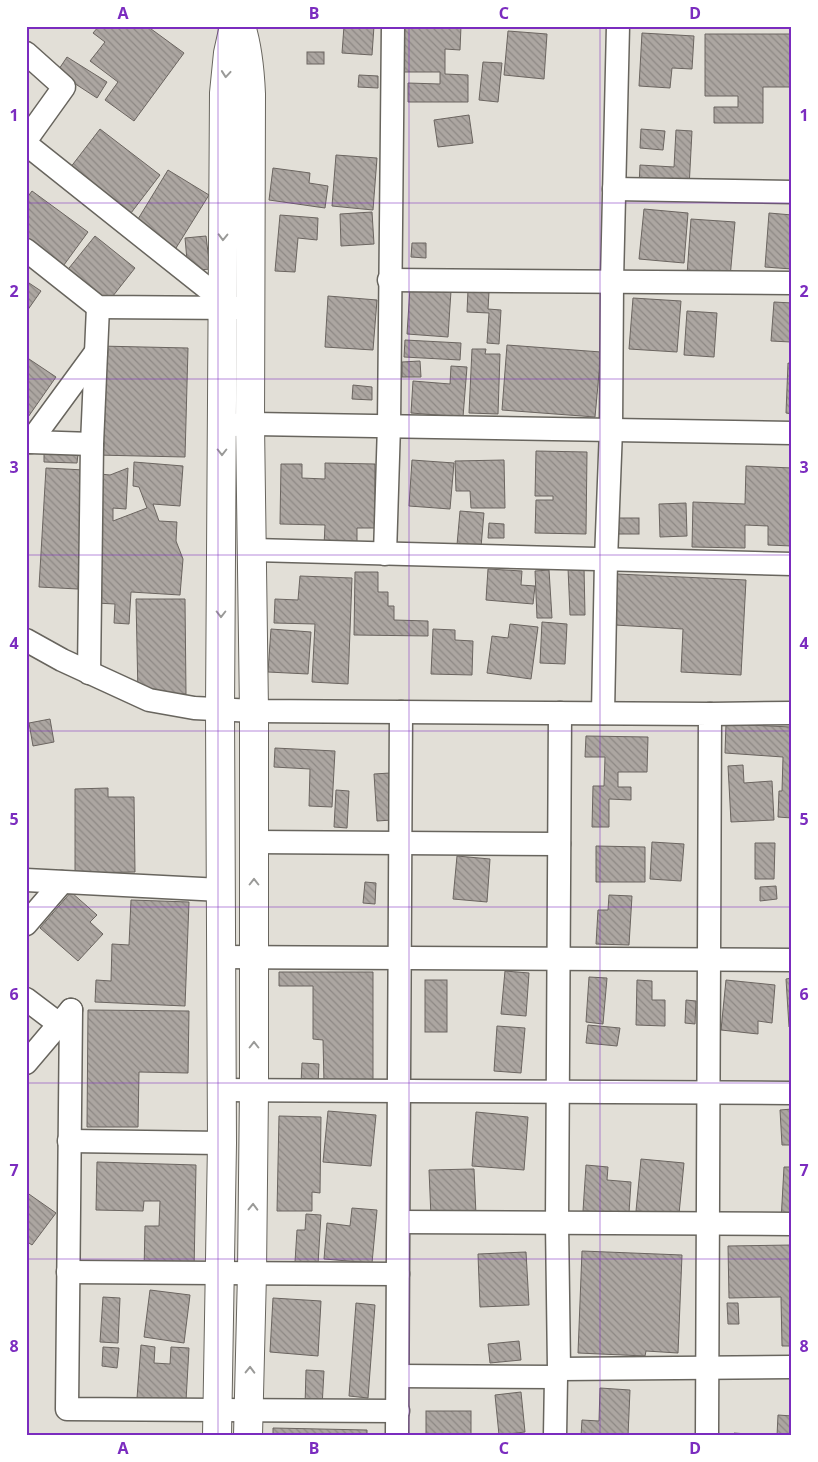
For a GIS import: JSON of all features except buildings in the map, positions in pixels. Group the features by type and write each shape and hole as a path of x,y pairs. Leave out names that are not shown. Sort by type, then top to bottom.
{"street":[{"path":"217,1423 222,1143 220,710 224,93 228,53 234,26"},
{"path":"241,26 250,74 250,424 254,711 254,1090 248,1423"},
{"path":"385,554 389,425 393,26"},
{"path":"603,713 611,429 612,282 618,26"},
{"path":"26,53 64,87 26,142 222,304"},
{"path":"614,189 792,192"},
{"path":"26,250 98,307 222,304 251,308"},
{"path":"389,280 792,283"},
{"path":"89,673 92,444 98,307"},
{"path":"27,441 96,352"},
{"path":"222,425 389,425 792,433"},
{"path":"27,441 92,444"},
{"path":"252,550 792,564"},
{"path":"26,640 62,660 149,700 194,708 254,711 792,713"},
{"path":"397,1436 401,712"},
{"path":"555,1436 558,1373 560,713"},
{"path":"707,1436 710,714"},
{"path":"254,842 559,844"},
{"path":"26,880 221,890"},
{"path":"26,924 62,882"},
{"path":"221,957 792,960"},
{"path":"26,999 59,1024"},
{"path":"26,1063 71,1010 67,1409 217,1423 248,1423 398,1411"},
{"path":"222,1090 792,1093"},
{"path":"69,1141 222,1143"},
{"path":"399,1222 792,1224"},
{"path":"68,1272 398,1274"},
{"path":"398,1376 558,1373 707,1367 792,1368"}]}
